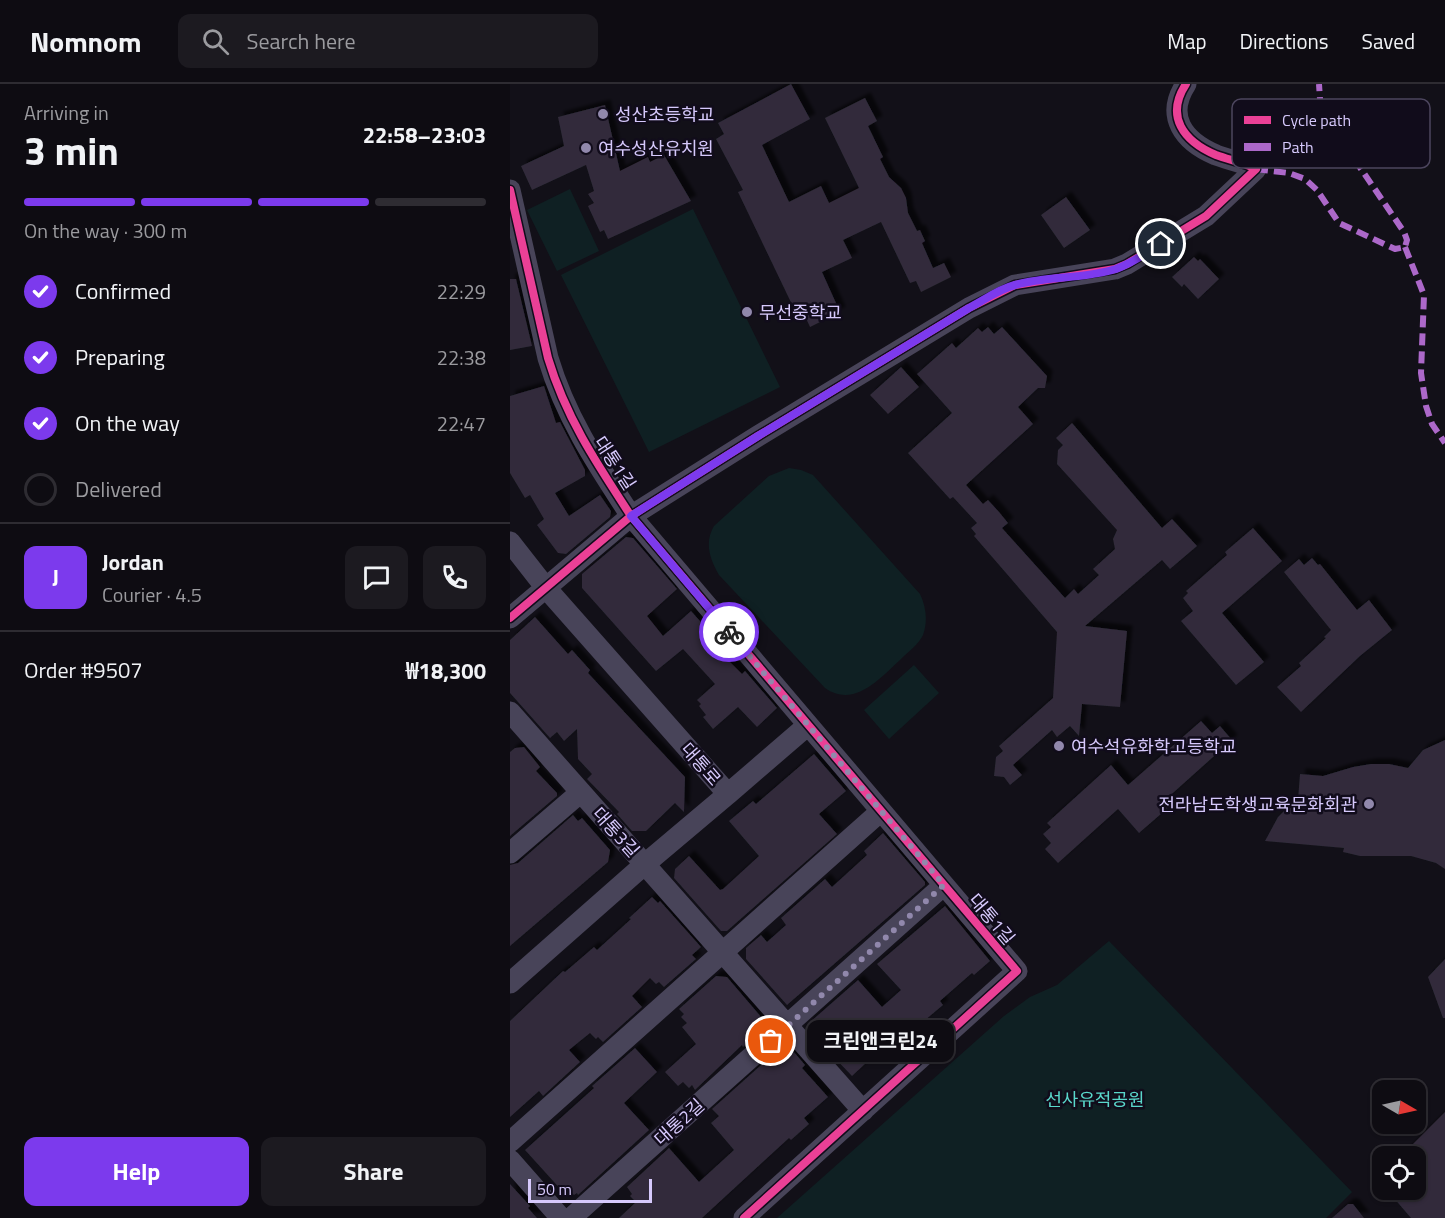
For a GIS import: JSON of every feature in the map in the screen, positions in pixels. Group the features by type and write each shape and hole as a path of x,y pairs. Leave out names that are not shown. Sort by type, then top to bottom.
{"street":[{"path":"1186,84 1177,107 1177,118 1183,130 1190,138 1214,154 1232,160"},
{"path":"510,618 631,516 969,308 1015,285 1071,278 1128,264 1206,216 1256,170 1252,168"},
{"name":"대통1길","path":"510,190 514,220 548,358 556,383 581,439 631,516 1017,971 744,1218"},
{"name":"대통로","path":"510,542 546,588 728,794 510,983"},
{"path":"728,794 808,725"},
{"name":"대통3길","path":"514,726 581,792 863,1111"},
{"path":"510,853 581,792"},
{"path":"510,1142 881,811"},
{"path":"788,1026 944,885"},
{"name":"대통2길","path":"571,1218 788,1026"},
{"path":"510,1160 561,1218"}],"green space":[{"path":"570,189 599,251 557,271 527,210"},
{"path":"693,209 780,387 649,452 561,275"},
{"path":"789,468 813,475 920,594 924,604 925,625 919,642 876,682 857,693 836,694 825,688 719,575 711,557 709,539 714,526 769,476"},
{"path":"914,665 939,693 889,739 864,710"},
{"name":"선사유적공원","path":"1109,941 1352,1192 1326,1218 777,1218 1004,1016 1030,997 1057,985"}],"building":[{"name":"무선중학교","path":"791,84 810,119 762,145 789,202 821,186 829,203 859,188 825,118 865,98 877,121 868,126 883,157 880,159 889,177 901,188 906,198 908,213 925,241 922,243 933,268 944,263 951,277 921,292 916,281 910,283 881,222 843,240 852,258 822,272 840,312 810,327 804,314 798,317 738,192 743,190 716,139 724,134 718,123"},
{"path":"605,105 620,171 648,157 650,162 664,155 691,201 608,239 604,230 600,232 588,206 594,203 588,194 594,191 586,165 532,190 521,166 564,146 558,117"},
{"path":"1066,197 1090,230 1064,248 1041,215"},
{"path":"1194,257 1198,261 1200,259 1219,279 1198,299 1184,284 1182,287 1172,277"},
{"path":"510,279 516,279 532,346 510,350"},
{"path":"988,327 994,334 1002,327 1047,376 1045,388 1038,388 1018,407 1033,424 966,485 983,504 988,500 999,512 1008,523 1002,528 1065,598 1074,589 1078,594 1099,575 1093,569 1115,549 1113,539 1117,530 1057,464 1058,450 1063,445 1056,438 1072,423 1162,528 1172,519 1197,546 1170,569 1162,560 1085,626 1127,631 1120,707 1082,704 1079,736 1070,726 1057,737 1052,730 1013,765 1022,775 1010,785 1004,777 994,776 996,757 1003,751 999,746 1053,698 1057,632 974,536 976,534 971,528 977,523 953,497 950,499 908,453 952,413 917,374 952,343 956,348 978,328 982,332"},
{"path":"901,367 919,387 888,414 870,395"},
{"path":"544,386 556,423 560,422 585,470 585,476 555,493 569,516 600,495 611,511 610,517 566,554 558,553 537,525 544,519 530,495 525,498 510,473 510,396"},
{"path":"1253,528 1282,561 1222,613 1264,662 1236,685 1181,621 1193,611 1183,598 1188,593 1186,591 1227,555 1225,552"},
{"path":"626,537 633,538 677,589 647,616 663,636 691,611 709,631 710,629 729,651 724,656 742,674 745,671 777,708 757,727 738,707 713,729 703,717 706,715 697,700 715,684 683,649 656,671 582,588 582,574"},
{"path":"1312,558 1318,565 1320,564 1357,610 1369,600 1392,630 1360,656 1301,712 1277,687 1301,666 1299,663 1326,638 1324,637 1331,630 1284,572 1299,559 1304,565"},
{"path":"535,617 568,654 572,650 590,670 588,673 685,777 684,812 675,803 646,831 632,831 617,814 619,812 587,779 592,774 578,759 577,729 564,741 557,732 550,738 510,693 510,640"},
{"path":"1201,721 1212,733 1220,726 1232,740 1164,801 1169,807 1139,833 1118,809 1058,863 1045,849 1051,843 1043,834 1051,827 1047,823 1111,765 1128,785"},
{"name":"전라남도학생교육문화회관","path":"1445,740 1445,869 1436,863 1411,856 1360,856 1343,852 1344,848 1265,841 1278,817 1298,800 1300,774 1323,776 1371,764 1389,764 1408,768 1423,750"},
{"path":"524,747 540,767 536,771 557,793 557,796 510,836 510,752 515,748"},
{"path":"814,754 846,791 819,814 837,834 727,931 721,931 674,878 675,869 689,856 720,890 723,889 759,856 729,821 753,801 756,804"},
{"path":"573,815 578,821 582,818 610,850 608,862 510,946 510,865 518,863"},
{"path":"883,833 925,882 925,885 787,1005 746,959 746,948 761,935 767,942 786,925 781,918 825,879 832,887 867,855 864,851"},
{"path":"652,897 658,903 660,901 701,947 692,955 696,959 664,987 659,982 656,984 650,978 632,996 642,1007 603,1042 590,1033 569,1050 580,1062 543,1096 539,1091 510,1117 510,1021 563,971 565,972 594,947 597,950"},
{"path":"945,906 990,961 974,975 972,973 940,1001 943,1005 924,1021 922,1019 884,1054 880,1050 852,1076 808,1030 809,1023 858,980 882,1007 901,990 877,964"},
{"path":"1445,959 1445,1018 1443,1018 1428,977"},
{"path":"716,976 727,977 768,1025 743,1047 742,1045 695,1090 692,1085 689,1088 683,1082 678,1086 665,1072 696,1044 682,1027 687,1023 681,1017 684,1014 679,1009"},
{"path":"635,1048 657,1072 624,1103 649,1130 578,1195 577,1193 574,1195 568,1189 564,1193 525,1150"},
{"path":"778,1050 783,1055 789,1050 792,1053 793,1051 805,1065 802,1068 828,1097 804,1118 809,1124 791,1140 789,1138 702,1218 619,1218 636,1202 630,1196 632,1194 627,1187 669,1148 699,1182 734,1150 711,1123 719,1116 712,1109"},
{"path":"1445,1112 1445,1218 1411,1218 1396,1200 1426,1200 1426,1146 1411,1146 1423,1134 1426,1134 1426,1131"},
{"path":"510,1184 530,1206 528,1208 537,1218 510,1218"},
{"path":"1348,1204 1353,1204 1364,1218 1332,1218"}],"marked path":[{"path":"1319,84 1320,99"},
{"path":"1256,169 1289,173 1305,179 1317,190 1339,223 1395,249 1405,247 1407,240 1404,232 1360,168"},
{"path":"1405,247 1424,295 1421,373 1426,406 1432,424 1445,443"}],"cycle path":[{"path":"1186,84 1177,107 1178,117 1186,135 1204,149 1232,160"},
{"path":"510,618 631,516 969,308 1015,285 1115,269 1127,264 1206,216 1256,169 1254,168"},
{"path":"510,190 555,380 573,421 618,497 631,516 1017,971 744,1218"}],"way so far":[{"path":"729,632 944,885 771,1041"}],"place":[{"name":"성산초등학교","path":"603,114"},
{"name":"여수성산유치원","path":"586,148"},
{"name":"무선중학교","path":"747,312"},
{"name":"여수석유화학고등학교","path":"1059,746"},
{"name":"전라남도학생교육문화회관","path":"1369,804"},
{"name":"크린앤크린24","path":"771,1041"}],"route":[{"path":"729,632 631,516 758,436 1004,289 1015,285 1071,278 1115,269 1128,264 1161,244"}]}
